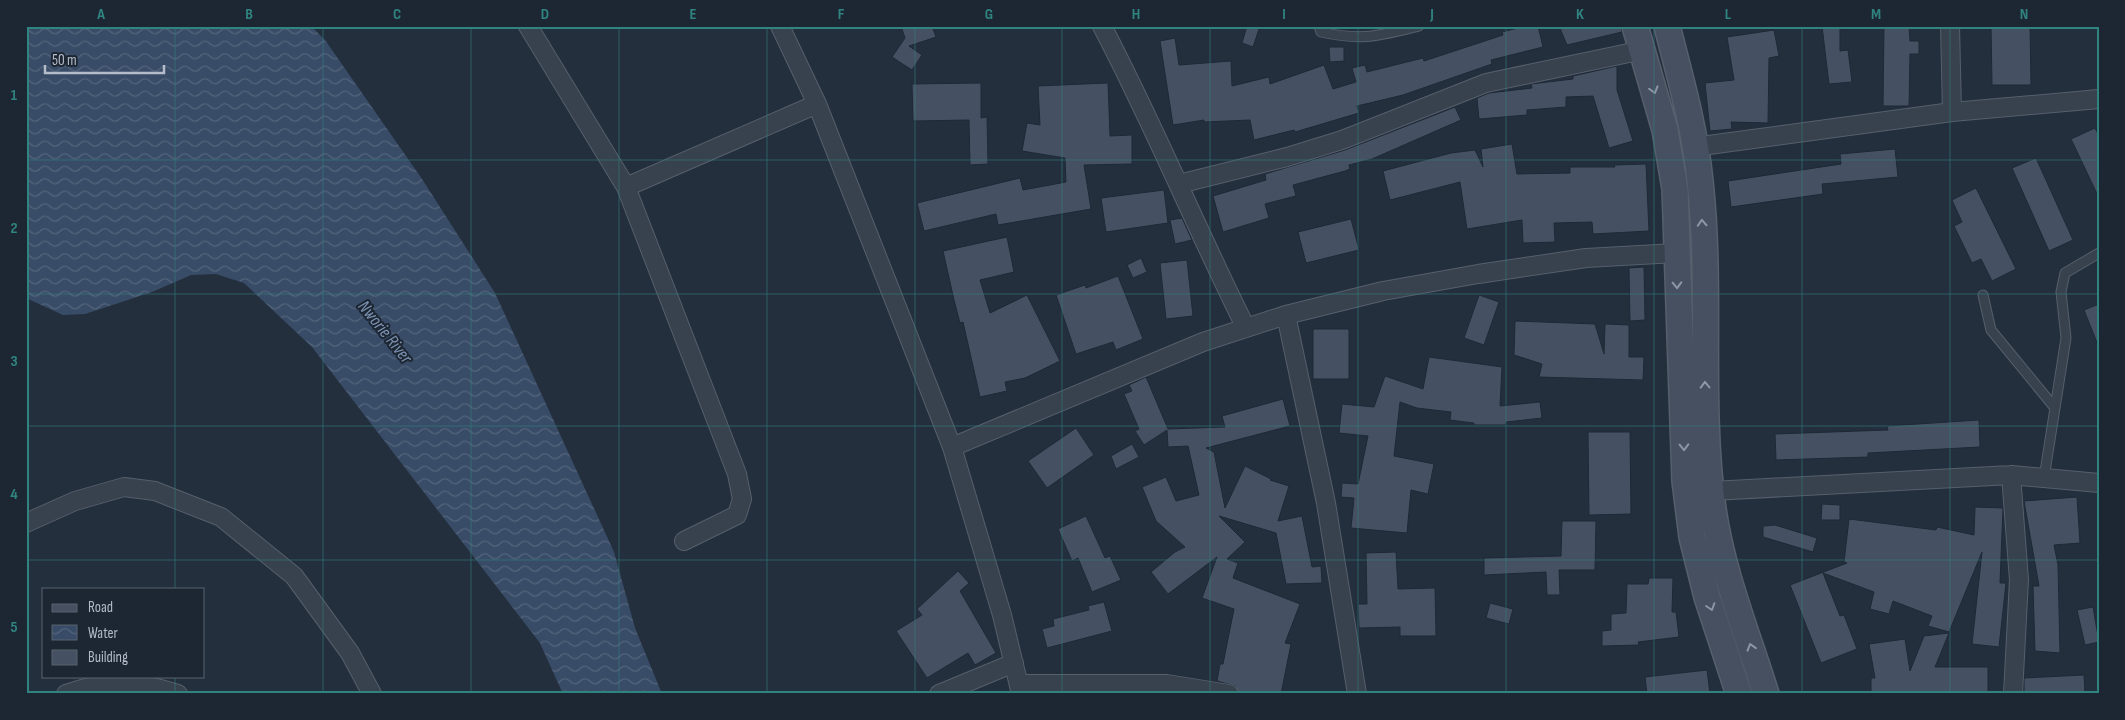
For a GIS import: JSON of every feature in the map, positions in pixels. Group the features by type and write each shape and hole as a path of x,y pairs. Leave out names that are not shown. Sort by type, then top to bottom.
{"main road":[{"path":"1635,26 1665,130 1675,189 1685,481 1692,537 1708,597 1738,694"},
{"path":"1667,26 1680,75 1700,181 1706,414 1712,491 1719,542 1766,694"}],"street":[{"path":"528,26 626,187 737,474 742,499 737,515 684,542"},
{"path":"780,26 817,104 952,447 1020,689 1167,684 1229,694"},
{"path":"1102,26 1131,82 1179,184 1198,230 1246,328"},
{"path":"1950,26 1952,112"},
{"path":"1179,184 1288,157 1342,140 1486,83 1642,50"},
{"path":"1694,147 1952,112 2099,99"},
{"path":"626,187 817,104"},
{"path":"952,447 1203,342 1286,315 1383,291 1478,274 1586,258 1676,253"},
{"path":"1286,315 1326,503 1357,694"},
{"path":"1712,491 2011,475 2099,483"},
{"path":"2011,475 2018,580 2013,694"},
{"path":"26,523 75,501 124,487 155,491 222,517 294,576 350,653 372,694"},
{"path":"939,694 1014,663"},
{"path":"66,694 116,682 146,684 178,694"}],"lane":[{"path":"1318,26 1321,32 1340,36 1372,38 1419,26"},
{"path":"2044,478 2066,338 2062,292 2065,273 2099,253"},
{"path":"1984,295 1990,330 2055,408"}],"water":[{"name":"Nworie River","path":"26,26 311,26 325,40 422,179 495,293 614,552 635,628 662,694 563,694 540,643 312,347 244,283 216,274 191,275 152,292 85,314 63,315 26,298"}],"building":[{"path":"901,26 932,26 936,37 909,46 922,55 912,70 892,57 905,38"},
{"path":"1247,26 1260,26 1253,47 1242,43"},
{"path":"1526,26 1538,26 1543,47 1491,60 1492,64 1403,95 1357,106 1359,113 1295,132 1294,130 1254,140 1250,120 1204,122 1204,120 1173,125 1160,41 1175,38 1179,65 1231,61 1232,86 1269,77 1270,84 1324,65 1333,89 1356,82 1352,68 1365,65 1367,72 1423,58 1424,61 1503,35 1502,32"},
{"path":"1559,26 1621,26 1622,32 1567,45"},
{"path":"1822,26 1840,26 1840,51 1848,50 1852,82 1829,84"},
{"path":"1884,26 1909,26 1910,41 1919,41 1919,54 1910,54 1909,106 1883,106"},
{"path":"1991,26 2030,26 2031,85 1992,85"},
{"path":"1774,30 1779,56 1769,58 1768,123 1731,122 1732,129 1710,131 1705,83 1734,80 1727,37"},
{"path":"1329,47 1344,47 1344,61 1330,62"},
{"path":"1617,66 1617,90 1633,141 1609,148 1593,96 1566,97 1566,107 1527,110 1527,115 1479,119 1477,98 1489,93 1532,88 1531,84 1573,79 1573,76"},
{"path":"981,83 981,118 987,117 988,164 970,165 969,120 913,121 912,84"},
{"path":"1108,83 1110,136 1132,135 1132,164 1084,165 1091,209 998,225 996,214 924,231 917,203 1020,178 1023,190 1066,182 1065,158 1022,151 1027,123 1040,125 1038,86"},
{"path":"1455,107 1461,120 1372,159 1349,165 1350,169 1345,171 1293,185 1296,196 1265,204 1269,218 1223,232 1213,196 1266,180 1265,174 1345,150"},
{"path":"2095,128 2099,136 2099,198 2071,139"},
{"path":"1512,144 1517,174 1570,173 1570,167 1615,167 1614,165 1646,164 1649,231 1593,234 1592,222 1554,223 1555,242 1523,243 1522,220 1467,229 1460,182 1390,200 1383,171 1451,153 1475,150 1483,167 1481,149"},
{"path":"1895,149 1898,177 1822,184 1823,194 1731,207 1728,181 1841,164 1840,154"},
{"path":"2036,158 2073,240 2049,251 2012,168"},
{"path":"1976,188 2016,269 1992,281 1981,259 1972,263 1954,226 1962,222 1952,200"},
{"path":"1164,190 1168,223 1106,232 1101,198"},
{"path":"1182,218 1192,240 1175,244 1170,220"},
{"path":"1351,219 1359,250 1306,263 1298,232"},
{"path":"1007,237 1014,272 980,280 990,313 1027,295 1060,361 1025,378 1005,382 1007,391 980,397 963,322 960,323 943,251"},
{"path":"1141,258 1147,272 1133,278 1127,265"},
{"path":"1187,260 1193,316 1166,319 1160,263"},
{"path":"1644,267 1645,320 1630,321 1629,268"},
{"path":"1118,276 1143,339 1116,350 1113,342 1076,354 1056,295 1085,285 1086,288"},
{"path":"1479,295 1499,302 1484,345 1464,338"},
{"path":"2099,304 2099,345 2098,345 2084,310"},
{"path":"1515,321 1595,324 1604,354 1605,324 1629,325 1629,357 1644,357 1643,380 1539,377 1542,364 1514,355"},
{"path":"1313,329 1349,329 1349,379 1313,379"},
{"path":"1429,357 1502,367 1500,406 1540,402 1542,418 1506,422 1506,425 1474,425 1474,423 1450,420 1451,412 1417,408 1400,402 1394,456 1434,464 1428,494 1411,490 1407,533 1351,528 1354,498 1341,497 1342,483 1358,484 1368,436 1339,433 1342,404 1374,407 1385,376 1423,389"},
{"path":"1146,377 1168,429 1225,427 1222,416 1283,399 1290,426 1206,448 1214,452 1225,508 1245,466 1270,480 1289,486 1278,521 1302,516 1312,567 1321,566 1322,583 1286,584 1276,533 1219,516 1245,542 1227,559 1238,563 1233,578 1300,604 1285,643 1291,644 1281,694 1239,694 1235,686 1217,681 1220,664 1223,664 1234,609 1202,598 1217,557 1168,594 1151,572 1175,552 1185,547 1156,521 1142,487 1166,477 1176,501 1199,495 1188,446 1168,447 1167,430 1144,445 1135,431 1139,429 1124,394 1132,391 1129,385"},
{"path":"1979,420 1980,447 1868,453 1868,457 1776,460 1775,434 1888,430 1887,426"},
{"path":"1076,428 1094,455 1047,488 1028,461"},
{"path":"1588,432 1630,432 1631,514 1589,515"},
{"path":"1132,444 1139,457 1116,469 1111,456"},
{"path":"2077,497 2080,543 2054,545 2058,565 2060,653 2035,651 2033,586 2039,586 2024,501"},
{"path":"1822,504 1840,505 1840,520 1821,520"},
{"path":"1975,507 2003,508 2000,583 2006,583 1999,647 1972,644 1982,552 1949,632 1928,626 1932,616 1893,601 1889,614 1870,609 1874,592 1823,573 1840,616 1844,615 1857,649 1821,663 1790,585 1847,563 1844,562 1849,519 1936,530 1937,527 1974,535"},
{"path":"1086,516 1105,558 1110,556 1121,580 1092,592 1078,558 1072,561 1058,529"},
{"path":"1562,521 1596,521 1595,570 1559,570 1560,595 1547,595 1546,572 1484,575 1484,558 1561,556"},
{"path":"1775,525 1817,538 1813,552 1763,537 1763,526"},
{"path":"1396,552 1398,589 1435,588 1436,636 1400,636 1400,627 1359,628 1358,604 1367,604 1366,553"},
{"path":"958,571 969,583 960,591 996,653 975,665 968,653 927,678 896,631 922,615 917,609"},
{"path":"1649,578 1673,578 1672,612 1676,612 1679,637 1638,642 1639,645 1602,646 1602,631 1611,630 1611,614 1626,613 1627,584 1648,584"},
{"path":"1104,602 1112,631 1047,648 1042,629 1054,626 1053,619 1089,610 1088,606"},
{"path":"1490,603 1513,609 1509,624 1486,618"},
{"path":"2093,607 2099,642 2085,645 2077,610"},
{"path":"1949,633 1935,667 1988,667 1988,694 1871,694 1871,678 1875,678 1869,644 1905,639 1910,671 1924,636"},
{"path":"1707,670 1710,694 1647,694 1645,677"},
{"path":"2084,675 2085,694 2024,694 2024,678"}]}
